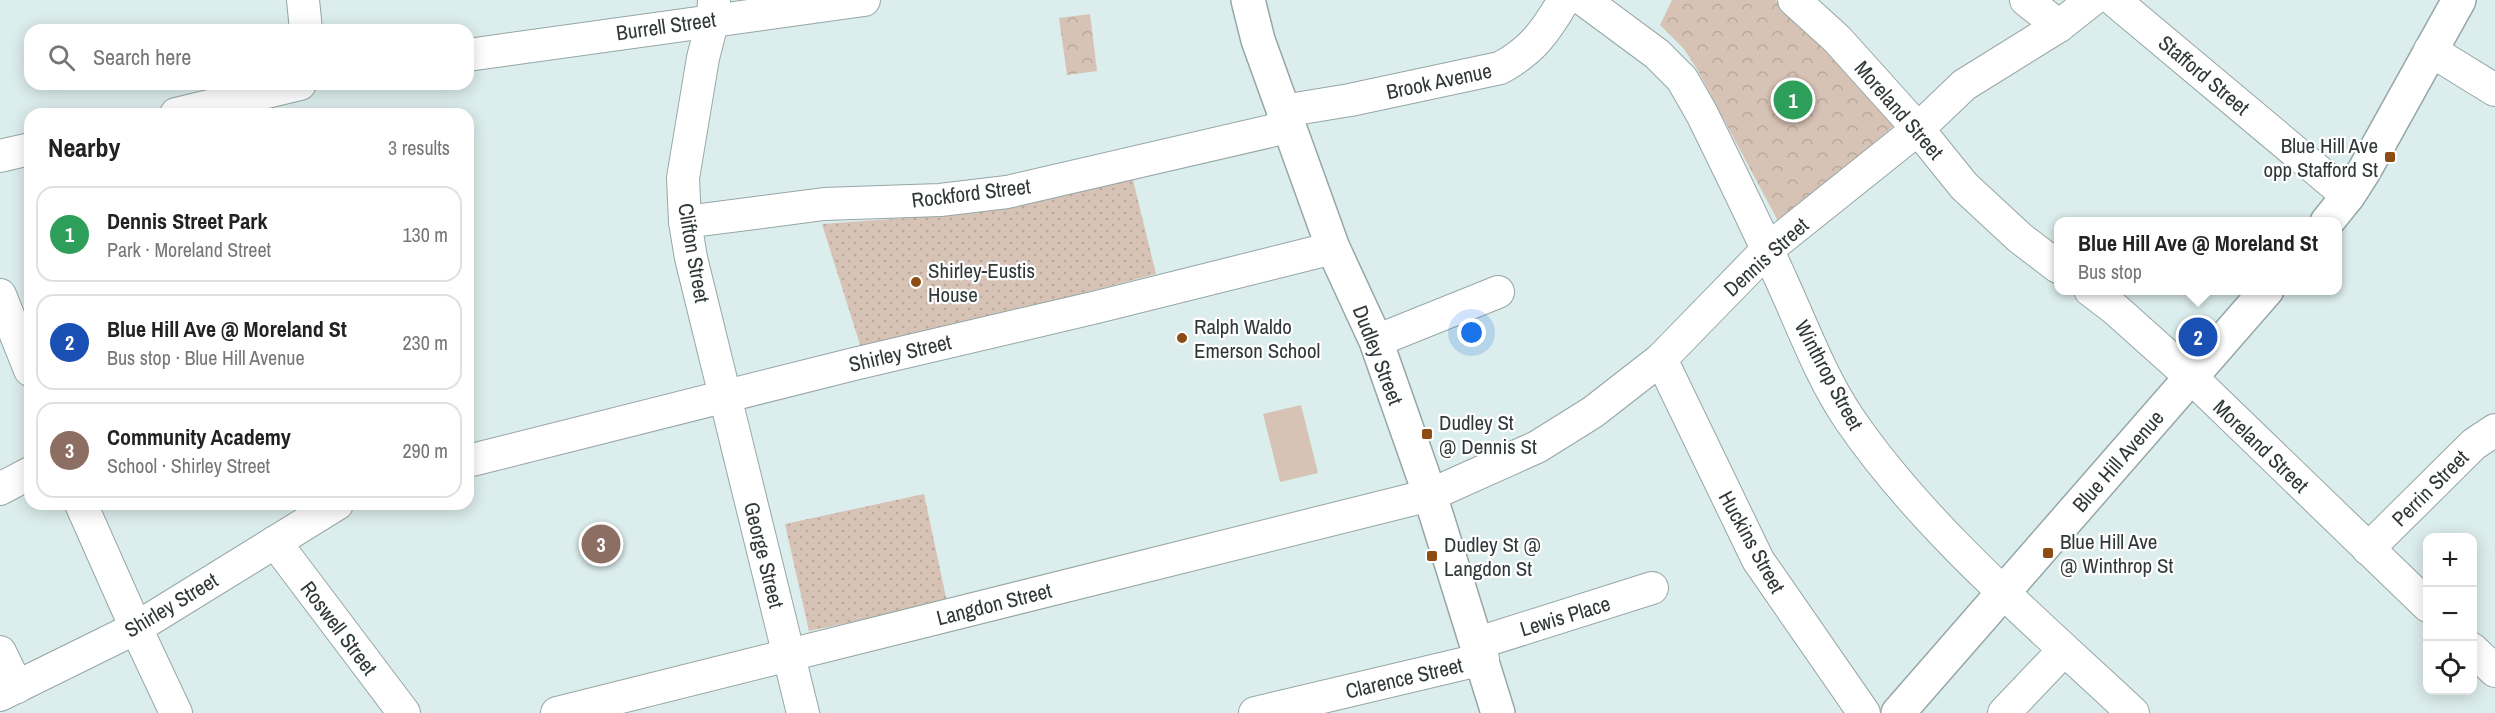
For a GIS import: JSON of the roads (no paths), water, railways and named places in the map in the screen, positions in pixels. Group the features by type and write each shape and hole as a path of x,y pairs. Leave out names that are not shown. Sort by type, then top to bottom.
{"main road":[{"name":"Dudley Street","path":"1248,0 1258,40 1286,119 1334,248 1376,341 1430,495 1498,713"},
{"path":"2331,217 2348,196 2382,140 2459,0"},
{"name":"Blue Hill Avenue","path":"1898,713 2263,295"}],"street":[{"path":"303,0 305,24"},
{"name":"Burrell Street","path":"474,54 714,10 864,0"},
{"name":"Brook Avenue","path":"1286,119 1350,100 1500,68 1517,59 1532,47 1564,0"},
{"name":"Winthrop Street","path":"1584,0 1639,38 1682,79 1702,114 1768,249 1819,363 1848,418 1871,449 1917,502 2003,593 2133,713"},
{"name":"Moreland Street","path":"1794,0 1837,39 1918,129 1964,186 2020,238 2054,264"},
{"path":"2026,0 2059,26"},
{"name":"Dennis Street","path":"1430,495 1537,447 1593,412 1662,359 1768,249 1918,129 1964,85 2059,26 2092,0"},
{"name":"Stafford Street","path":"2114,0 2348,196"},
{"name":"Clifton Street","path":"714,10 703,58 683,178 685,222 691,258 727,397"},
{"path":"2430,50 2495,90"},
{"path":"201,108 275,90"},
{"name":"Rockford Street","path":"685,222 824,204 940,200 1007,192 1286,119"},
{"path":"0,156 24,150"},
{"name":"Shirley Street","path":"474,460 854,364 1334,248"},
{"path":"1376,341 1498,292"},
{"path":"0,295 24,355"},
{"name":"Moreland Street","path":"2096,295 2115,309 2191,377 2423,602"},
{"name":"Huckins Street","path":"1662,359 1753,552 1864,713"},
{"name":"George Street","path":"727,397 803,713"},
{"name":"Perrin Street","path":"2368,549 2474,444 2495,430"},
{"path":"0,489 24,476"},
{"name":"Langdon Street","path":"557,713 619,706 788,655 1430,495"},
{"path":"84,510 176,713"},
{"name":"Shirley Street","path":"9,691 136,628 327,510"},
{"name":"Roswell Street","path":"275,542 404,713"},
{"name":"Lewis Place","path":"1480,651 1652,588"},
{"path":"2004,713 2064,650"},
{"name":"Clarence Street","path":"1256,713 1480,651"},
{"path":"0,652 9,691"},
{"path":"2477,655 2495,671"}],"place":[{"name":"Dennis Street Park","path":"1793,100"},
{"name":"Blue Hill Ave opp Stafford St","path":"2390,157"},
{"name":"Shirley-Eustis House","path":"916,282"},
{"name":"Blue Hill Ave @ Moreland St","path":"2198,337"},
{"name":"Ralph Waldo Emerson School","path":"1182,338"},
{"name":"Dudley St @ Dennis St","path":"1427,434"},
{"name":"Community Academy","path":"601,544"},
{"name":"Blue Hill Ave @ Winthrop St","path":"2048,553"},
{"name":"Dudley St @ Langdon St","path":"1432,556"}]}
